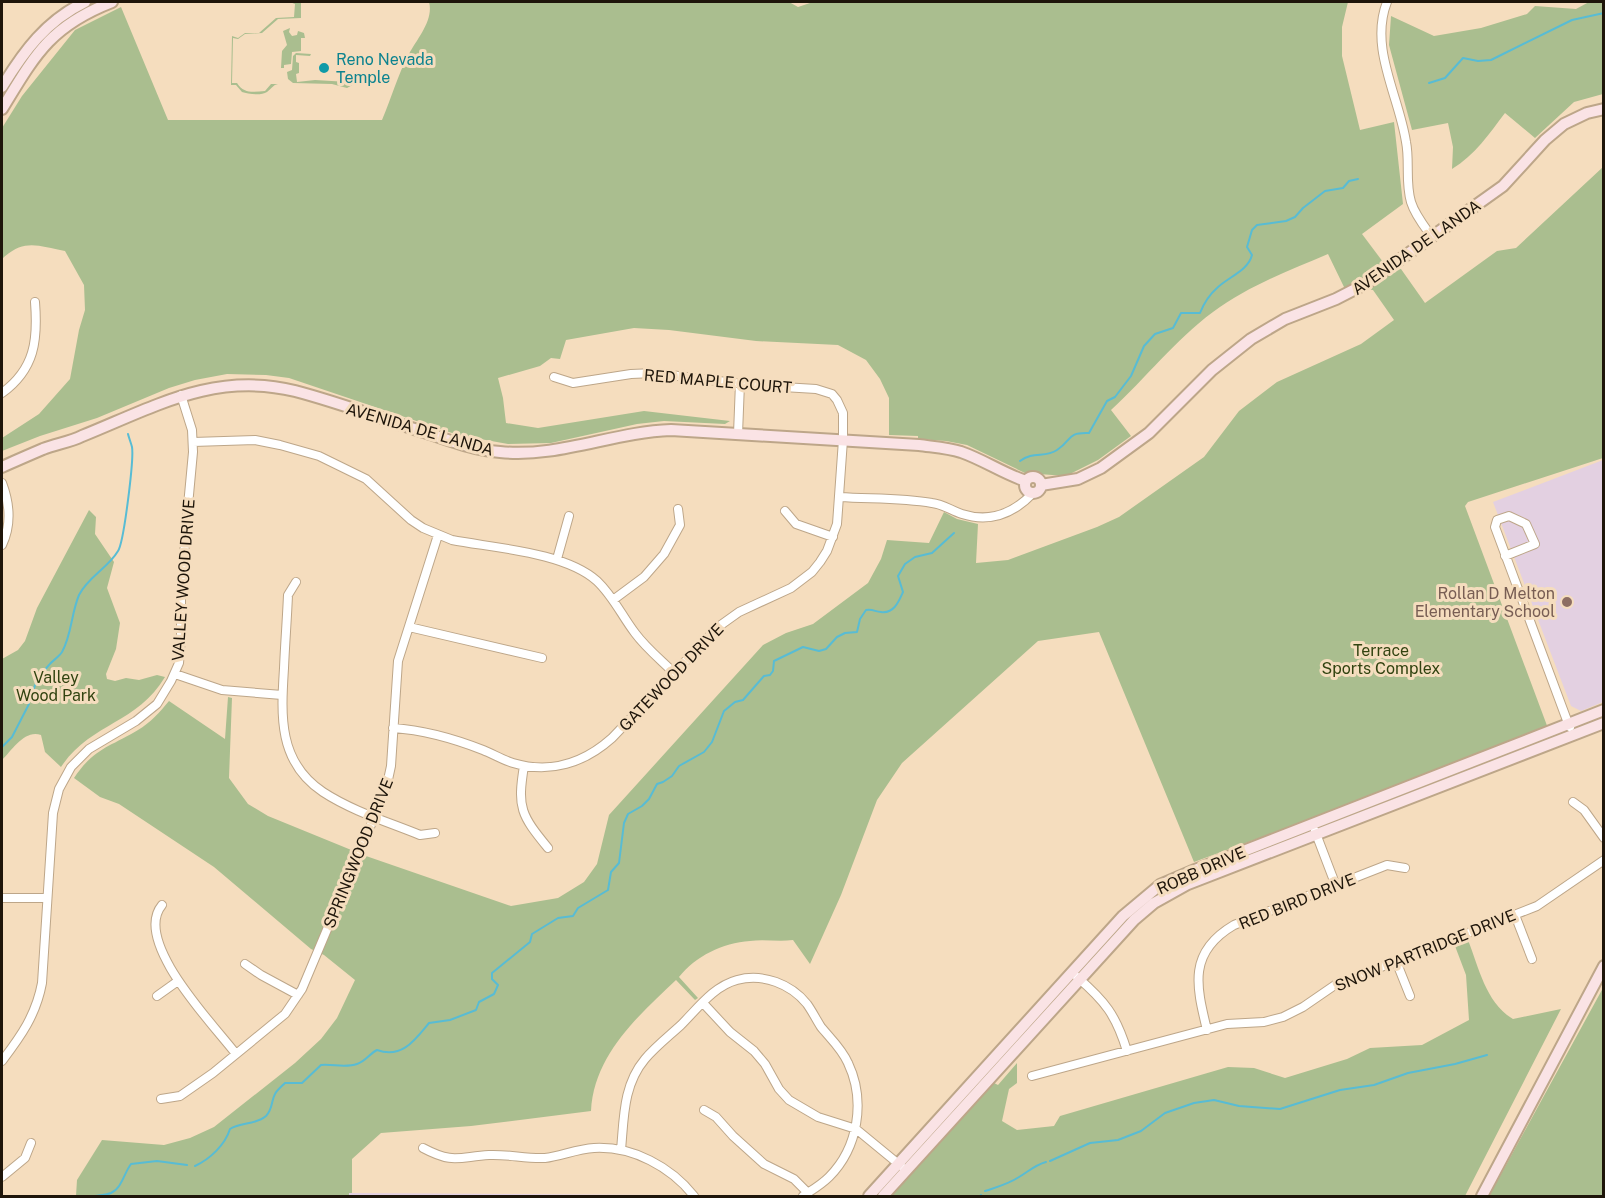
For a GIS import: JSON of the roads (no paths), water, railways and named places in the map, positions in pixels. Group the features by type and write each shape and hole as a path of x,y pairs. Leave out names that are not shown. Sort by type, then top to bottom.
{"street":[{"path":"2,87 24,53 44,30 59,17 85,2"},
{"path":"2,109 27,68 53,35 81,15 112,2"},
{"path":"1387,2 1382,19 1382,44 1404,128 1408,152 1408,192 1416,214 1432,237"},
{"name":"AVENIDA DE LANDA","path":"2,467 43,449 79,438 181,395 220,386 260,385 279,387 458,443 499,452 557,451 652,430 843,440 950,449 1026,482 1030,478 1035,478 1039,480 1037,489 1078,479 1101,468 1149,433 1212,370 1251,339 1285,319 1359,288 1503,186 1554,131 1575,117 1604,109"},
{"path":"2,393 16,382 32,354 36,329 35,302"},
{"name":"RED MAPLE COURT","path":"554,377 573,383 631,374 654,373 816,389 829,392 842,408 843,440"},
{"path":"738,434 740,383"},
{"name":"VALLEY WOOD DRIVE","path":"2,1061 30,1022 40,996 53,813 59,789 71,767 89,748 147,713 165,693 175,674 181,650 183,578 193,442 181,395"},
{"path":"193,442 255,440 319,456 366,479 411,520 438,535 452,540 557,559 587,573 613,600 642,642 674,673"},
{"name":"GATEWOOD DRIVE","path":"393,728 415,730 481,749 524,766 564,765 595,752 612,738 728,619 786,591 802,580 820,562 837,524 843,440"},
{"path":"2,483 9,515 2,545"},
{"path":"840,497 933,503 960,514 982,518 1012,511 1037,489"},
{"path":"613,600 644,577 664,554 680,525 678,509"},
{"path":"785,511 796,524 833,537"},
{"path":"557,559 569,516"},
{"path":"1505,556 1535,544 1526,524 1509,516 1497,520 1494,527 1572,735"},
{"name":"SPRINGWOOD DRIVE","path":"161,1099 171,1099 189,1091 285,1014 298,995 389,778 398,661 438,535"},
{"path":"296,582 288,595 281,714 285,740 292,758 303,773 321,791 332,798 420,835 435,833"},
{"path":"409,627 542,658"},
{"path":"175,674 222,690 282,695"},
{"name":"ROBB DRIVE","path":"869,1197 903,1168 1077,976 1134,920 1159,899 1188,884 1315,829 1604,710"},
{"name":"ROBB DRIVE","path":"1315,829 1604,723"},
{"path":"524,766 520,788 522,808 530,827 548,848"},
{"path":"1573,802 1584,810 1604,838"},
{"path":"1315,829 1336,885"},
{"name":"SNOW PARTRIDGE DRIVE","path":"1032,1076 1227,1024 1264,1022 1283,1017 1303,1007 1335,985 1515,915 1547,900 1604,860"},
{"name":"RED BIRD DRIVE","path":"1207,1030 1197,991 1198,973 1202,958 1216,937 1234,925 1388,865 1405,868"},
{"path":"2,898 47,898"},
{"path":"162,905 154,919 155,933 161,952 178,981 236,1054"},
{"path":"1515,915 1532,959"},
{"path":"1396,961 1410,996"},
{"path":"245,964 298,995"},
{"path":"1482,1197 1604,966"},
{"path":"1077,976 1113,1015 1127,1051"},
{"path":"621,1150 627,1094 634,1074 652,1052 703,1003 723,986 745,978 768,979 786,986 809,1006 820,1026 848,1062 854,1079 857,1099 855,1129 851,1143 838,1166 806,1195 794,1179 764,1164 716,1117 704,1110"},
{"path":"157,996 178,981"},
{"path":"703,1003 730,1032 754,1051 789,1100 818,1117 855,1129 903,1168"},
{"path":"2,1177 25,1158 31,1143"},
{"path":"423,1148 441,1158 458,1159 492,1155 543,1158 593,1148 621,1150 643,1158 667,1171 681,1181 694,1197"},
{"name":"ROBB DRIVE","path":"883,1197 903,1168"}],"waterway":[{"path":"1429,83 1445,78 1463,58 1478,61 1491,60 1572,20 1604,13"},
{"path":"1020,461 1030,456 1048,454 1062,446 1073,435 1089,433 1107,401 1115,397 1131,376 1144,346 1155,334 1173,328 1181,313 1200,313 1214,291 1250,261 1252,255 1247,247 1252,230 1257,225 1286,221 1295,217 1325,191 1343,188 1349,181 1358,179"},
{"path":"30,700 39,677 61,654 70,631 79,595 87,583 109,563 118,551 126,517 132,467 132,447 128,434"},
{"path":"195,1166 216,1151 225,1141 230,1129 258,1121 266,1116 270,1111 275,1094 285,1083 302,1083 321,1065 353,1065 363,1061 377,1050 386,1052 401,1050 413,1041 429,1023 450,1020 476,1010 479,1002 494,994 498,985 492,979 492,973 530,942 532,934 558,918 573,916 578,908 608,890 611,872 619,863 624,823 628,814 642,806 649,799 657,784 672,776 679,766 704,752 712,742 724,711 735,702 743,700 764,676 770,675 774,661 803,647 819,651 826,649 837,637 845,633 857,632 860,619 866,610 886,612 893,609 903,592 898,576 905,564 915,557 932,553 954,533"},
{"path":"2,747 12,737 29,704"},
{"path":"1050,1161 1090,1143 1118,1140 1141,1131 1165,1113 1194,1103 1214,1100 1239,1106 1280,1109 1340,1090 1374,1085 1408,1073 1487,1055"},
{"path":"95,1196 115,1191 131,1164 157,1161 187,1165"},
{"path":"985,1191 1011,1182 1035,1166 1046,1162"}],"place":[{"name":"Reno Nevada Temple","path":"324,68"},
{"name":"Rollan D Melton Elementary School","path":"1567,602"}],"park label":[{"name":"Terrace Sports Complex","path":"1381,659"},
{"name":"Valley Wood Park","path":"56,686"}]}
